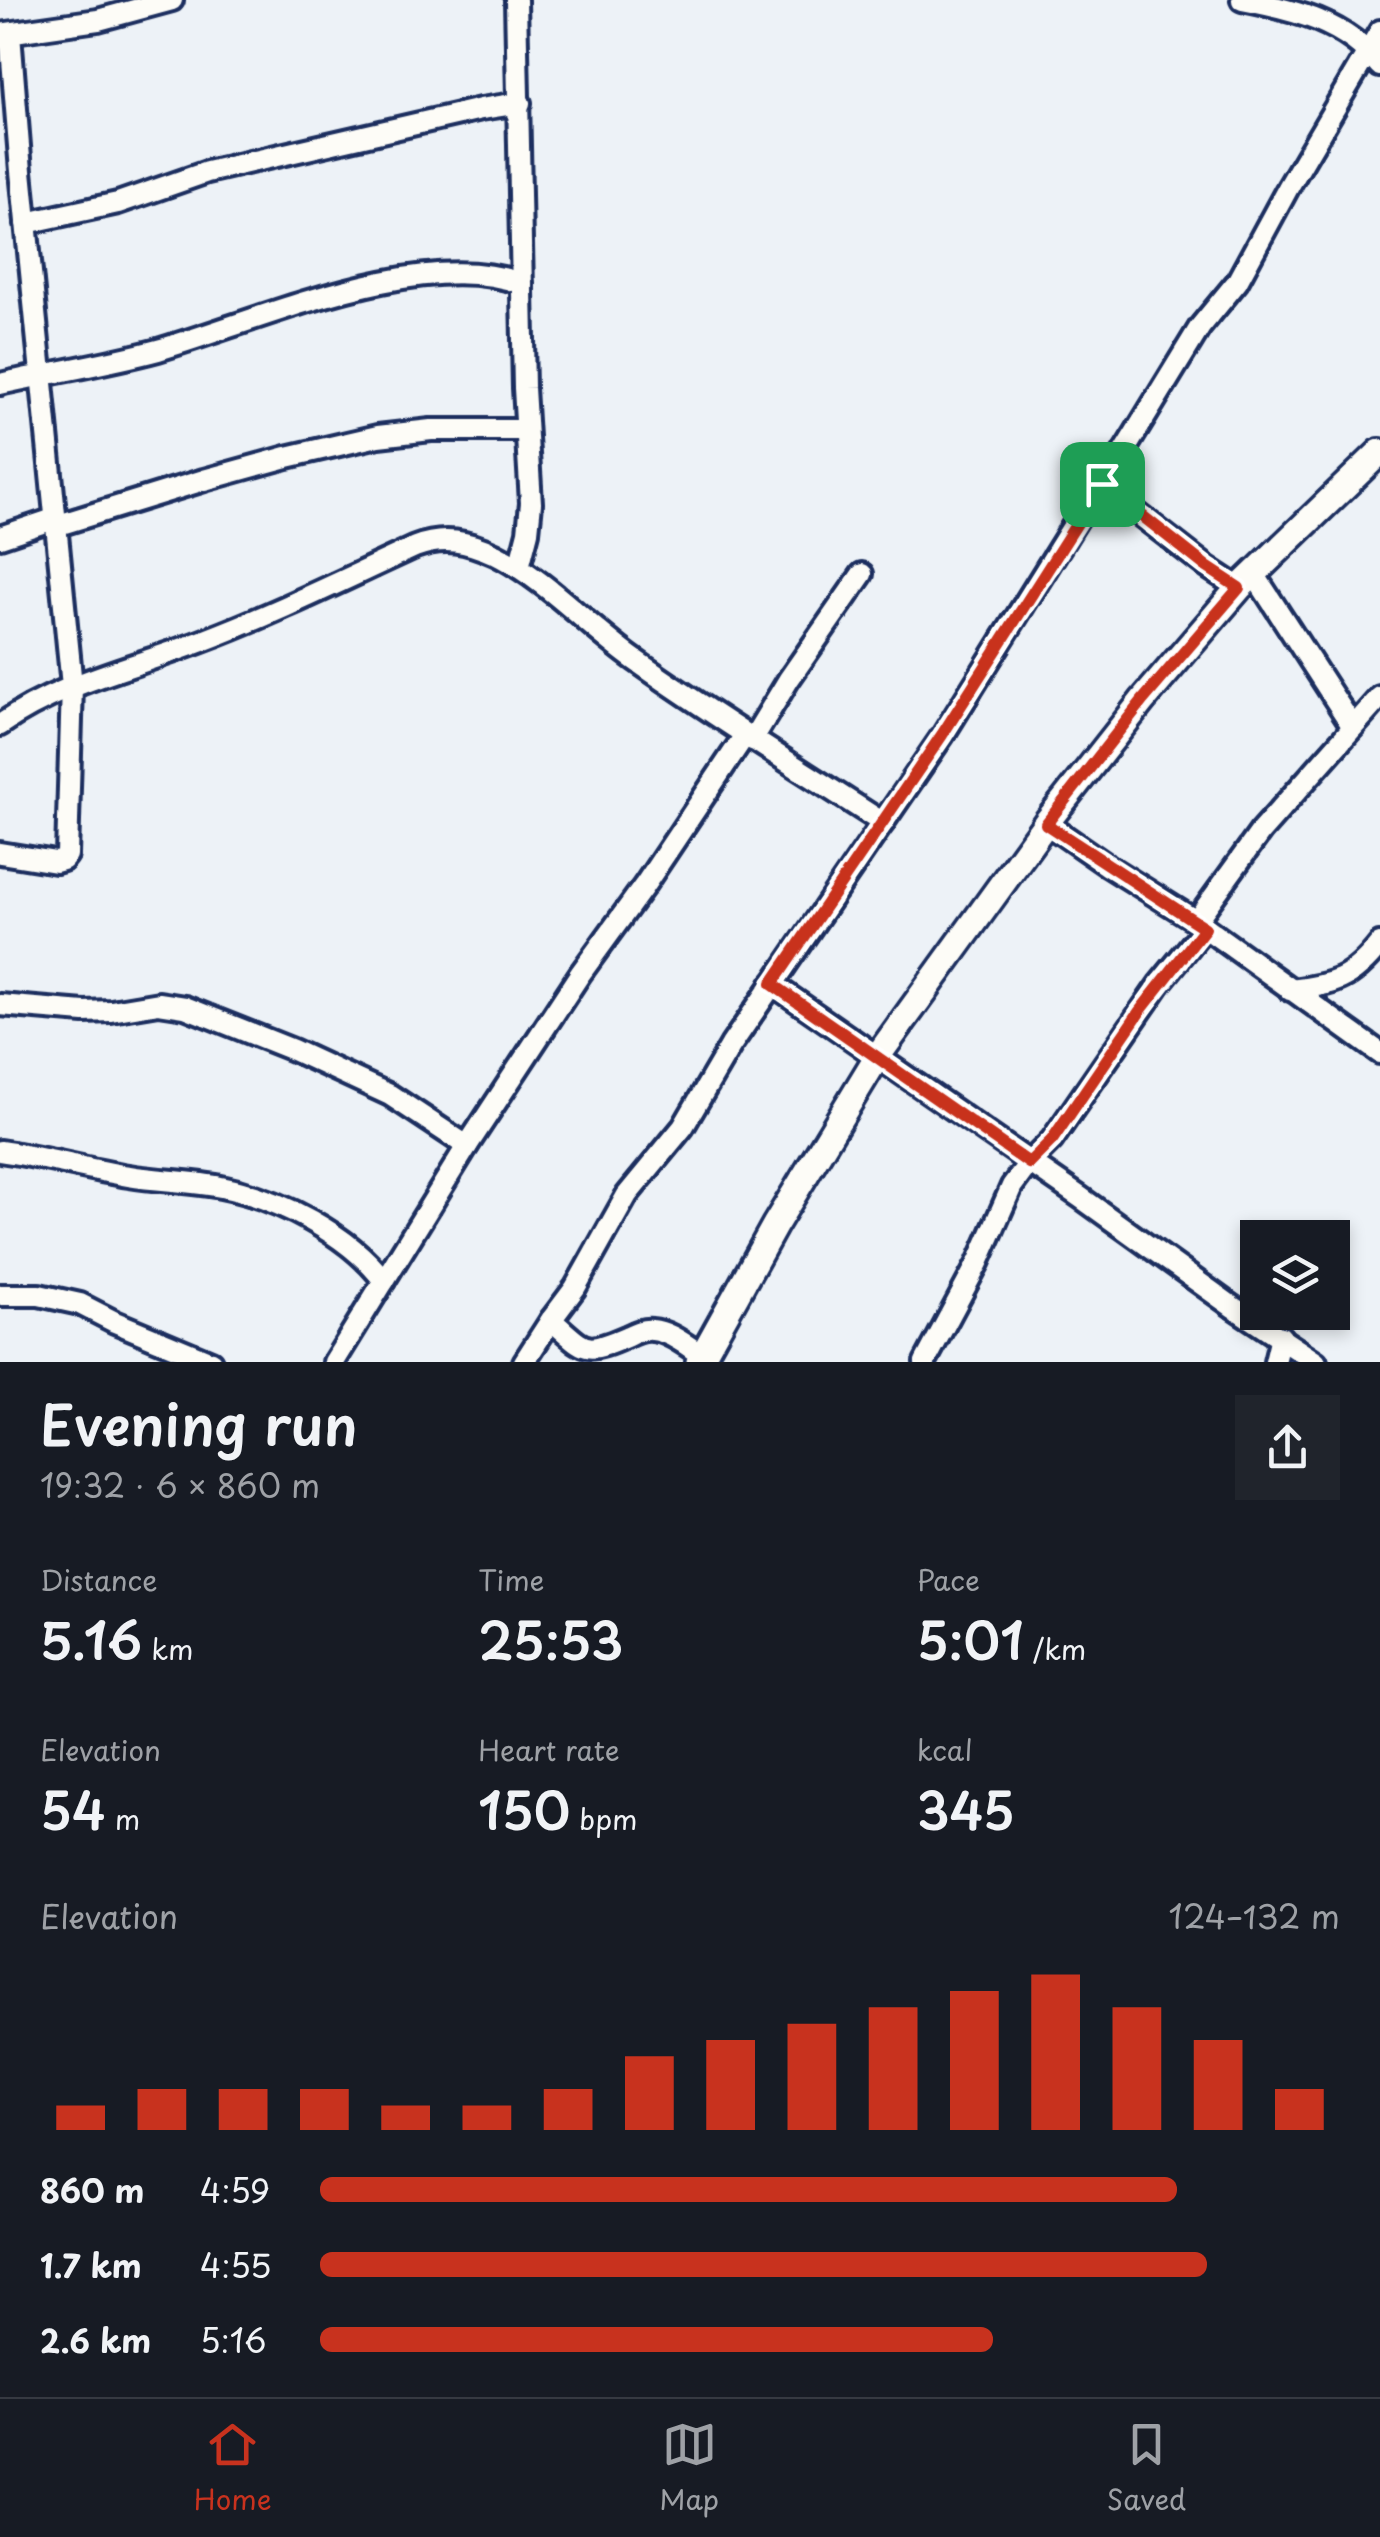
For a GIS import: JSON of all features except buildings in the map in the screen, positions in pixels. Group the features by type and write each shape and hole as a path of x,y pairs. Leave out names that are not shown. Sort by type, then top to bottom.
{"main road":[{"path":"701,1359 775,1224 877,1057 1046,824 1143,700 1246,581 1380,452"}],"street":[{"path":"0,852 56,862 67,855 72,686 5,34 98,20 137,5 172,0"},
{"path":"516,0 530,517 519,567"},
{"path":"1242,0 1313,18 1335,28 1374,58"},
{"path":"524,1362 574,1288 628,1195 683,1128 731,1045 942,735 1200,328 1238,282 1289,186 1374,58 1380,31"},
{"path":"26,223 118,203 207,172 520,103"},
{"path":"0,384 147,353 387,281 466,274 500,276 522,284"},
{"path":"0,537 220,475 378,436 431,430 526,430"},
{"path":"1102,484 1207,567 1246,581 1353,727"},
{"path":"4,719 72,686 226,632 427,542 458,540 519,567 633,658 884,823"},
{"path":"334,1362 467,1146 580,974 862,574"},
{"path":"924,1362 978,1263 1012,1186 1052,1140 1261,831 1380,696"},
{"path":"1046,824 1201,925 1380,1053"},
{"path":"1290,990 1320,986 1350,975 1380,944"},
{"path":"772,984 1316,1362"},
{"path":"0,1005 84,1012 176,1004 390,1094 467,1146"},
{"path":"0,1150 134,1177 222,1187 257,1197 341,1239 360,1252 384,1281"},
{"path":"0,1295 39,1295 80,1304 211,1362"},
{"path":"550,1320 592,1349 651,1330 668,1334 701,1359"},
{"path":"1275,1362 1282,1337"}],"route":[{"path":"1102,484 1239,588 1143,700 1046,824 1205,928 1140,1011 1052,1140 1029,1163 772,984 942,735 1102,484"}]}
